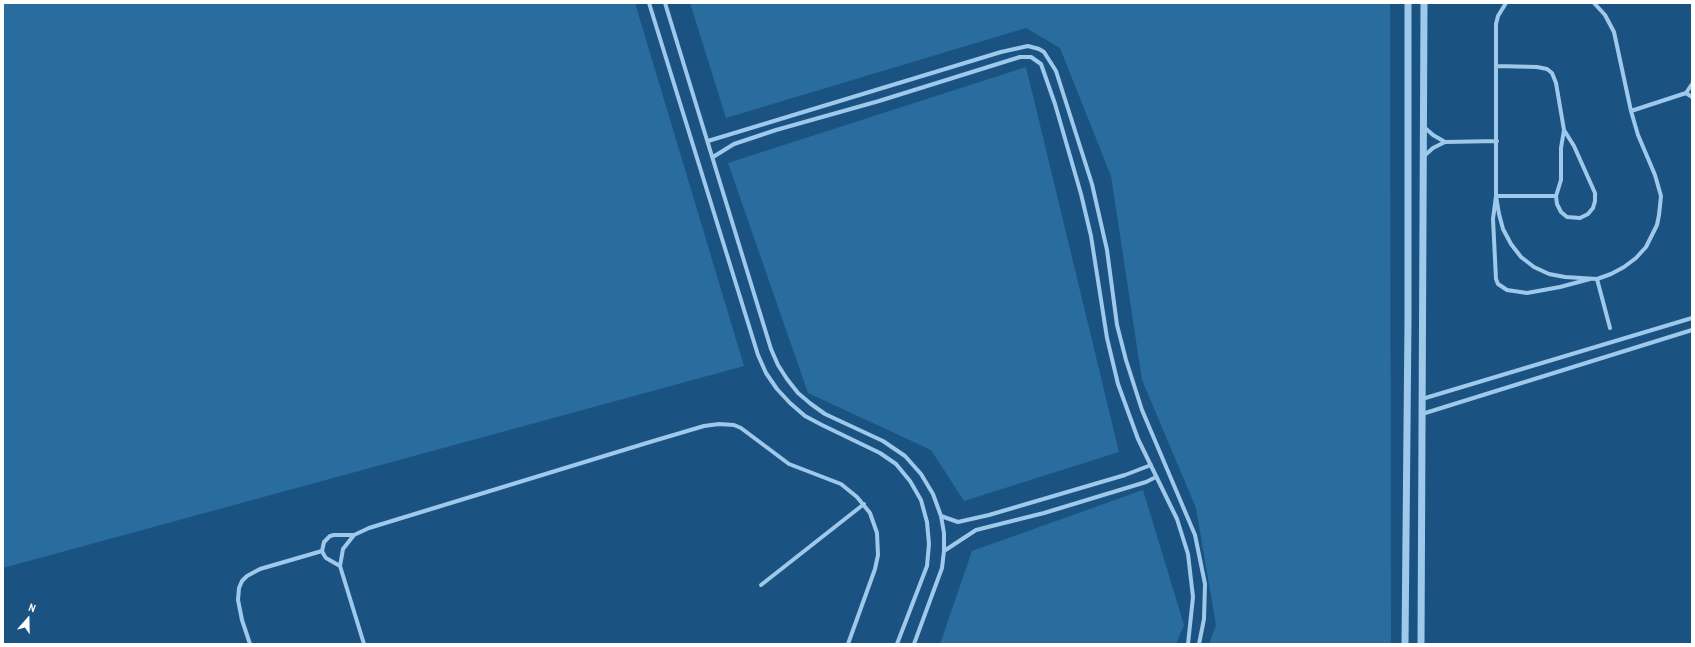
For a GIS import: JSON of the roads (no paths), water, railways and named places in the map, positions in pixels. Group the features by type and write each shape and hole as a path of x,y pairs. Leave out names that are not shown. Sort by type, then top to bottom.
{"street":[{"path":"649,3 758,355 766,372 785,399 805,416 880,453 896,464 910,481 921,500 927,522 929,537 927,566 898,644"},
{"path":"665,3 771,349 778,365 787,380 798,393 811,404 825,414 883,441 905,456 921,474 933,494 941,516 944,533 942,568 914,644"},
{"path":"1405,644 1408,349 1408,3"},
{"path":"1421,644 1424,3"},
{"path":"1506,3 1500,12 1496,24 1497,141 1496,196 1493,219 1496,279 1501,287 1513,292 1527,293 1594,279 1611,274 1624,267 1636,258 1646,247 1653,234 1659,215 1661,206 1660,187 1638,135 1631,111 1614,32 1605,15 1594,3"},
{"path":"708,140 1001,52 1028,46 1039,48 1044,52 1056,71 1092,184 1106,243 1117,324 1126,360 1142,410 1195,535 1205,584 1204,619 1199,644"},
{"path":"712,157 734,144 776,130 879,101 1020,57 1026,56 1041,64 1055,104 1081,194 1091,236 1107,338 1118,384 1138,439 1177,519 1188,554 1193,597 1188,644"},
{"path":"1496,66 1537,67 1547,69 1552,73 1556,83 1564,130 1561,148 1561,180 1556,196 1557,204 1560,212 1572,218 1580,218 1588,214 1593,208 1595,201 1594,190 1586,176 1574,146 1564,130"},
{"path":"1631,111 1686,93 1692,84"},
{"path":"1686,93 1692,97"},
{"path":"1423,125 1432,135 1445,142"},
{"path":"1423,158 1433,148 1445,142 1497,141"},
{"path":"1496,196 1503,229 1511,244 1521,257 1534,267 1549,274 1565,277 1594,279"},
{"path":"1496,196 1556,196"},
{"path":"1594,279 1610,328"},
{"path":"1422,399 1692,318"},
{"path":"1422,414 1692,330"},
{"path":"364,644 340,566 343,548 354,535 369,528 643,444 704,426 719,424 734,426 748,432 774,454 790,464 841,484 850,490 864,504 874,522 877,533 878,555 876,569 848,644"},
{"path":"941,516 958,522 983,516 1125,475 1151,464"},
{"path":"944,551 976,530 1051,511 1156,478"},
{"path":"761,586 864,504"},
{"path":"340,566 326,558 322,551 324,542 330,536 334,535 354,535"},
{"path":"250,644 242,620 238,600 239,588 242,581 247,576 260,569 322,551"}]}
